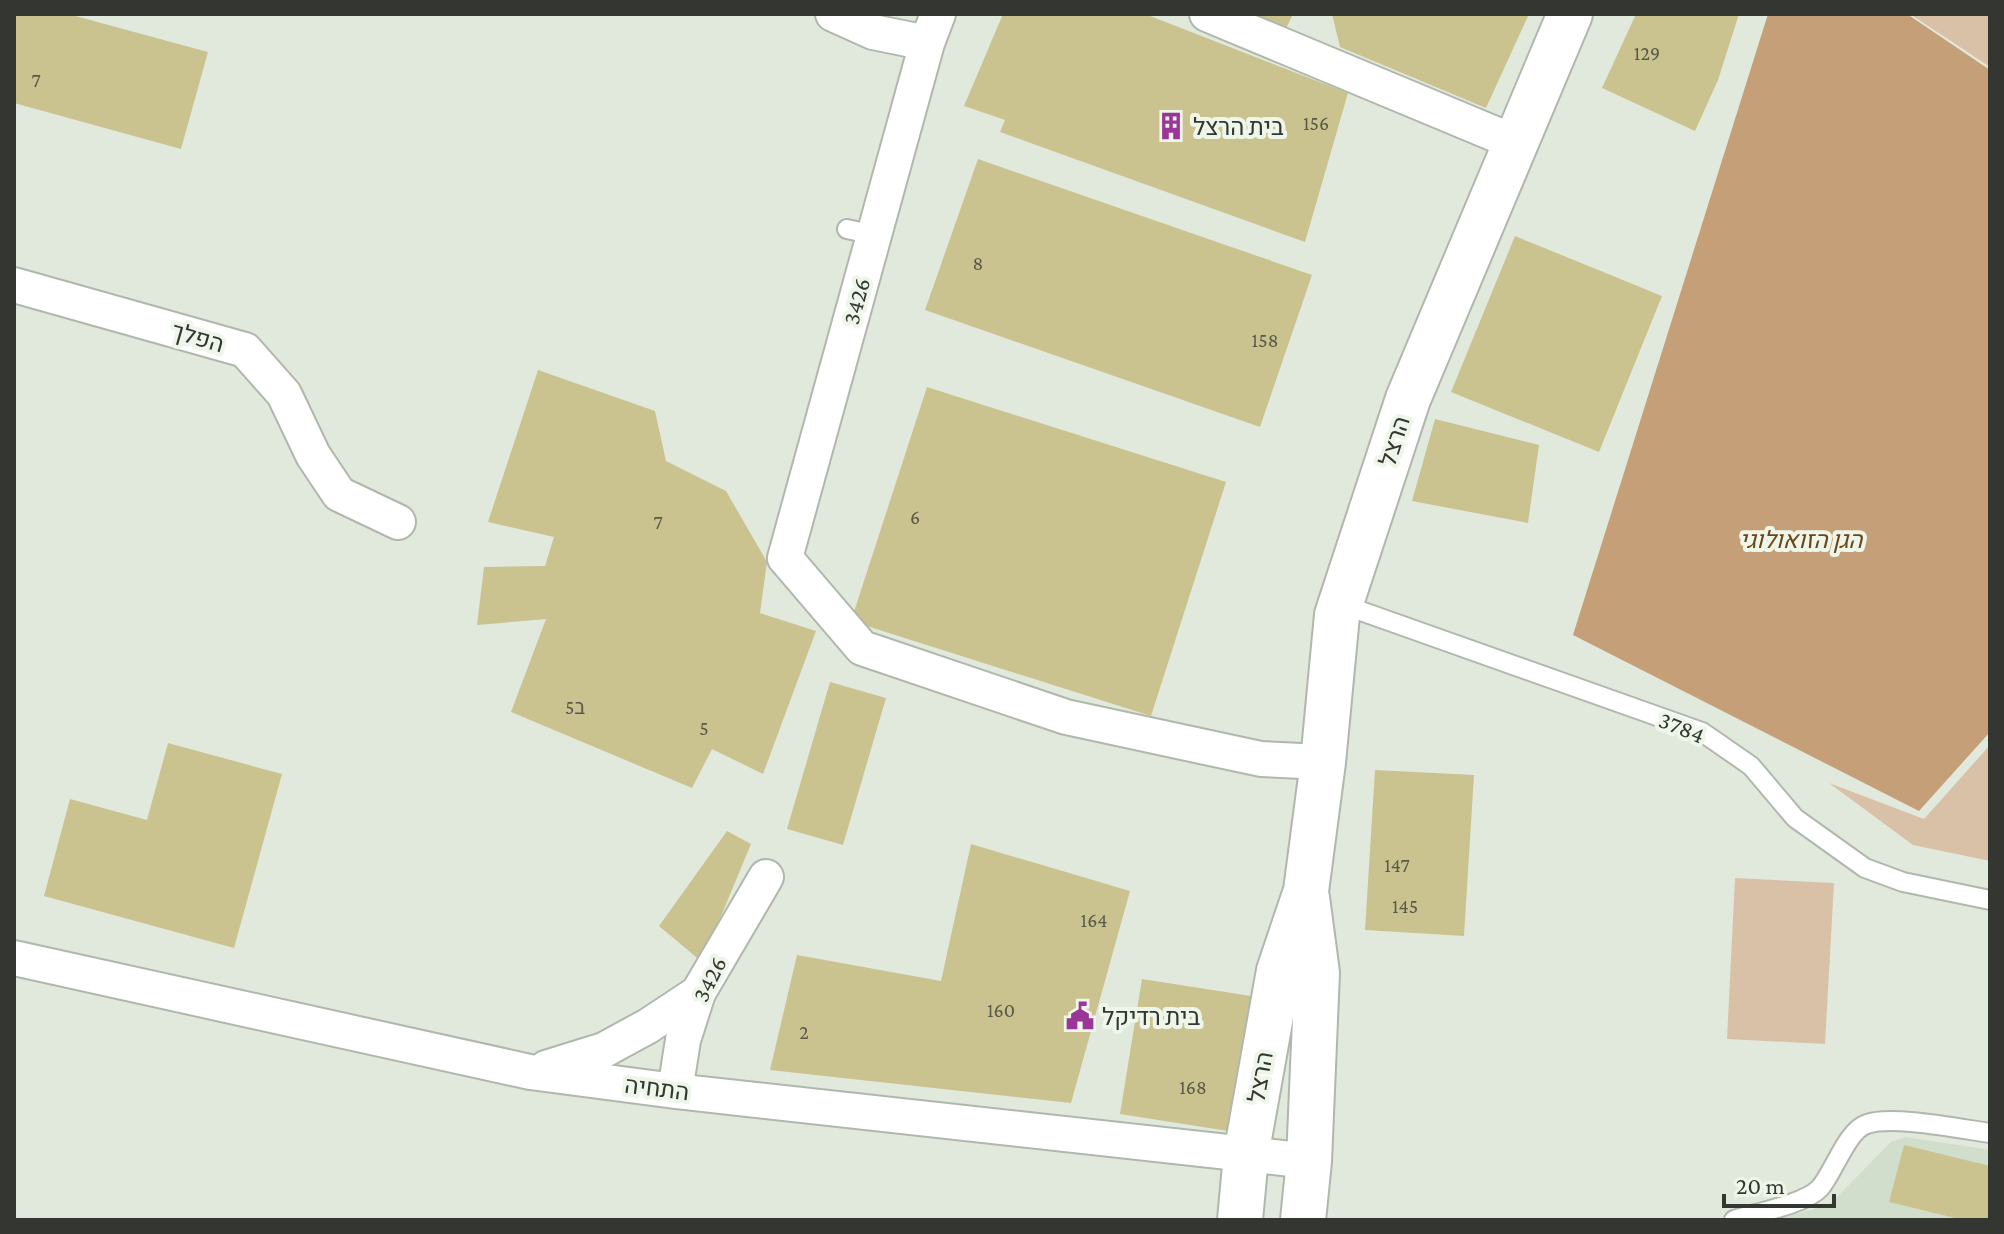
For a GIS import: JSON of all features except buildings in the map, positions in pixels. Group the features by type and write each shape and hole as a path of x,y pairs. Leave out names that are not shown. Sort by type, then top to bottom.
{"street":[{"path":"833,14 873,32 932,28"},
{"path":"1207,14 1514,142"},
{"name":"הרצל","path":"1240,1220 1246,1155 1279,971 1306,891 1323,762 1337,615 1408,399 1570,14"},
{"name":"3426","path":"932,28 860,232 785,558 862,648 1066,717 1261,759 1323,762"},
{"name":"הפלך","path":"14,285 245,350 284,394 313,455 339,494 398,522"},
{"name":"3426","path":"675,1091 683,1040 698,993 766,877"},
{"name":"הרצל","path":"1303,1220 1309,1161 1317,973 1306,891"},
{"name":"התחיה","path":"14,958 530,1072 675,1091 1309,1161"},
{"path":"530,1072 604,1050 698,993"}],"lane":[{"name":"3784","path":"1341,604 1702,732 1751,766 1795,818 1865,868 1903,882 1990,900"},
{"path":"1734,1220 1792,1202 1820,1188 1855,1133 1865,1124 1900,1122 1990,1133"}],"shaded area":[{"path":"1910,14 1990,14 1990,67"},
{"path":"1990,745 1990,861 1913,845 1829,783 1924,819"},
{"path":"1735,878 1834,883 1825,1044 1727,1039"},
{"path":"1906,1137 1990,1150 1990,1220 1773,1220 1829,1205 1891,1142"}],"green space":[{"name":"הגן הזואולוגי","path":"1768,14 1907,14 1990,70 1990,732 1919,811 1573,635"}],"place":[{"name":"בית הרצל","path":"1171,126"},
{"name":"בית רדיקל","path":"1080,1016"}]}
